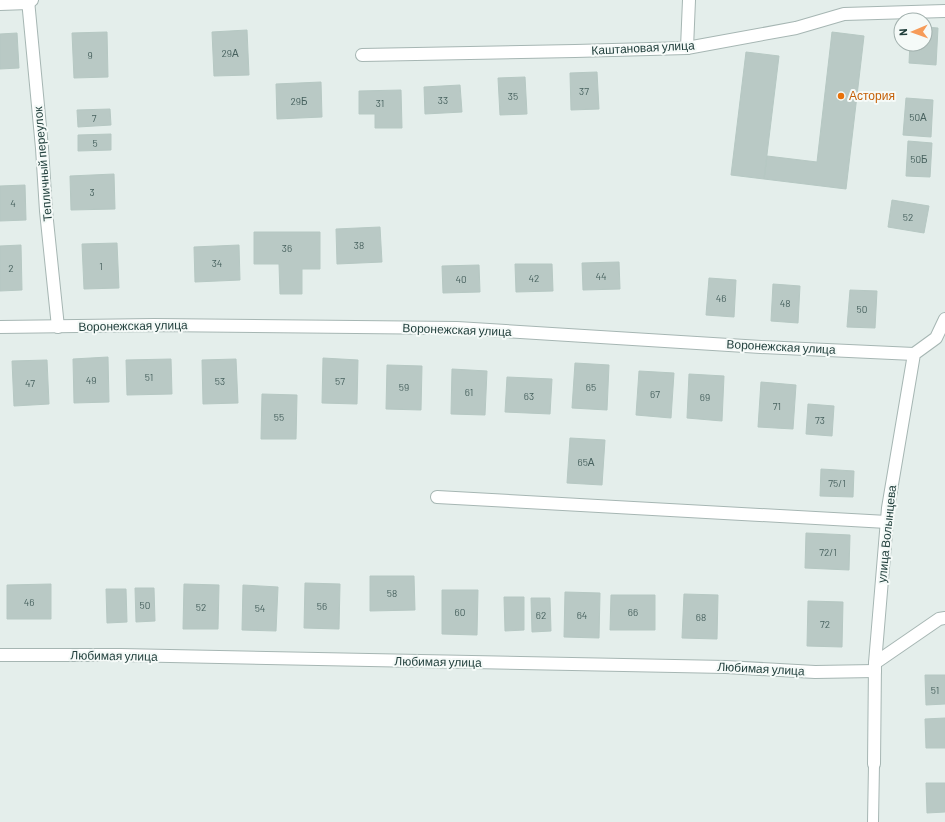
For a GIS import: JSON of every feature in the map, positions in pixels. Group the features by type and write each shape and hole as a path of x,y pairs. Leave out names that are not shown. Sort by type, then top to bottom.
{"street":[{"path":"687,48 689,0"},
{"path":"0,4 30,1"},
{"name":"Тепличный переулок","path":"30,1 46,211 58,327"},
{"name":"Каштановая улица","path":"362,55 567,52 687,48 796,28 844,14 945,10"},
{"path":"914,354 936,338 945,319"},
{"name":"Воронежская улица","path":"0,327 154,325 457,328 761,347 914,354"},
{"name":"улица Волынцева","path":"874,764 875,667 888,508 914,354"},
{"path":"437,497 887,522"},
{"path":"875,667 939,619 945,618"},
{"name":"Любимая улица","path":"0,655 718,667 815,672 875,667"}],"lane":[{"path":"873,822 874,764"}],"building":[{"path":"933,28 938,28 936,65 909,63 910,52 933,52"},
{"path":"247,30 249,75 214,76 212,32"},
{"path":"107,32 108,77 74,78 72,33"},
{"name":"Астория","path":"832,32 864,36 846,189 764,179 767,156 817,162"},
{"path":"17,33 19,68 0,69 0,34"},
{"path":"746,52 779,56 764,179 731,175"},
{"path":"597,72 599,109 571,110 570,73"},
{"path":"525,77 527,114 500,115 498,78"},
{"path":"321,82 322,117 277,119 276,84"},
{"path":"460,85 462,112 425,114 424,87"},
{"path":"401,90 402,128 375,128 375,114 359,114 359,91"},
{"path":"906,98 933,100 931,137 903,135"},
{"path":"110,109 111,125 78,127 77,110"},
{"path":"111,134 111,150 78,151 78,135"},
{"path":"908,141 932,143 930,177 906,176"},
{"path":"114,174 115,209 71,210 70,176"},
{"path":"25,185 26,220 0,221 0,186"},
{"path":"892,200 929,206 924,233 888,227"},
{"path":"380,227 382,262 337,264 336,229"},
{"path":"254,232 320,232 320,269 302,269 302,294 280,294 279,264 254,264"},
{"path":"117,243 119,288 84,289 82,244"},
{"path":"21,245 22,290 0,291 0,246"},
{"path":"239,245 240,280 195,282 194,247"},
{"path":"619,262 620,289 583,290 582,263"},
{"path":"515,264 552,264 553,291 516,292"},
{"path":"479,265 480,292 443,293 442,266"},
{"path":"709,278 736,280 734,317 706,315"},
{"path":"773,284 800,286 798,323 771,321"},
{"path":"850,290 877,291 875,328 847,327"},
{"path":"108,357 109,402 74,403 73,359"},
{"path":"323,358 358,360 357,404 322,403"},
{"path":"171,359 172,394 127,395 126,360"},
{"path":"236,359 238,403 203,404 202,360"},
{"path":"47,360 49,404 14,406 12,361"},
{"path":"575,363 609,365 607,410 572,408"},
{"path":"387,365 422,366 421,410 386,409"},
{"path":"452,369 487,371 485,415 451,414"},
{"path":"639,371 674,373 671,418 636,415"},
{"path":"689,374 724,376 722,421 687,418"},
{"path":"507,377 552,379 550,414 505,412"},
{"path":"761,382 796,385 793,429 758,427"},
{"path":"262,394 297,395 296,439 261,439"},
{"path":"808,404 834,406 832,436 806,434"},
{"path":"570,438 605,440 602,485 567,483"},
{"path":"821,469 854,471 853,497 820,496"},
{"path":"806,533 850,535 849,570 805,568"},
{"path":"370,576 414,576 415,610 370,611"},
{"path":"305,583 340,584 339,629 304,628"},
{"path":"51,584 51,619 7,619 7,585"},
{"path":"184,584 219,585 218,629 183,629"},
{"path":"243,585 278,587 276,631 242,630"},
{"path":"135,588 154,588 155,621 136,622"},
{"path":"106,589 126,589 127,622 107,623"},
{"path":"442,590 478,590 477,635 442,634"},
{"path":"565,592 600,593 599,638 564,637"},
{"path":"684,594 718,595 717,639 682,638"},
{"path":"611,595 655,595 655,630 610,630"},
{"path":"504,597 524,597 524,630 505,631"},
{"path":"531,598 550,598 551,631 532,632"},
{"path":"808,601 843,602 842,647 807,646"},
{"path":"925,675 945,675 945,704 926,705"},
{"path":"945,718 945,748 926,748 925,719"},
{"path":"926,783 945,783 945,812 927,813"}],"place":[{"name":"Астория","path":"841,96"}]}
